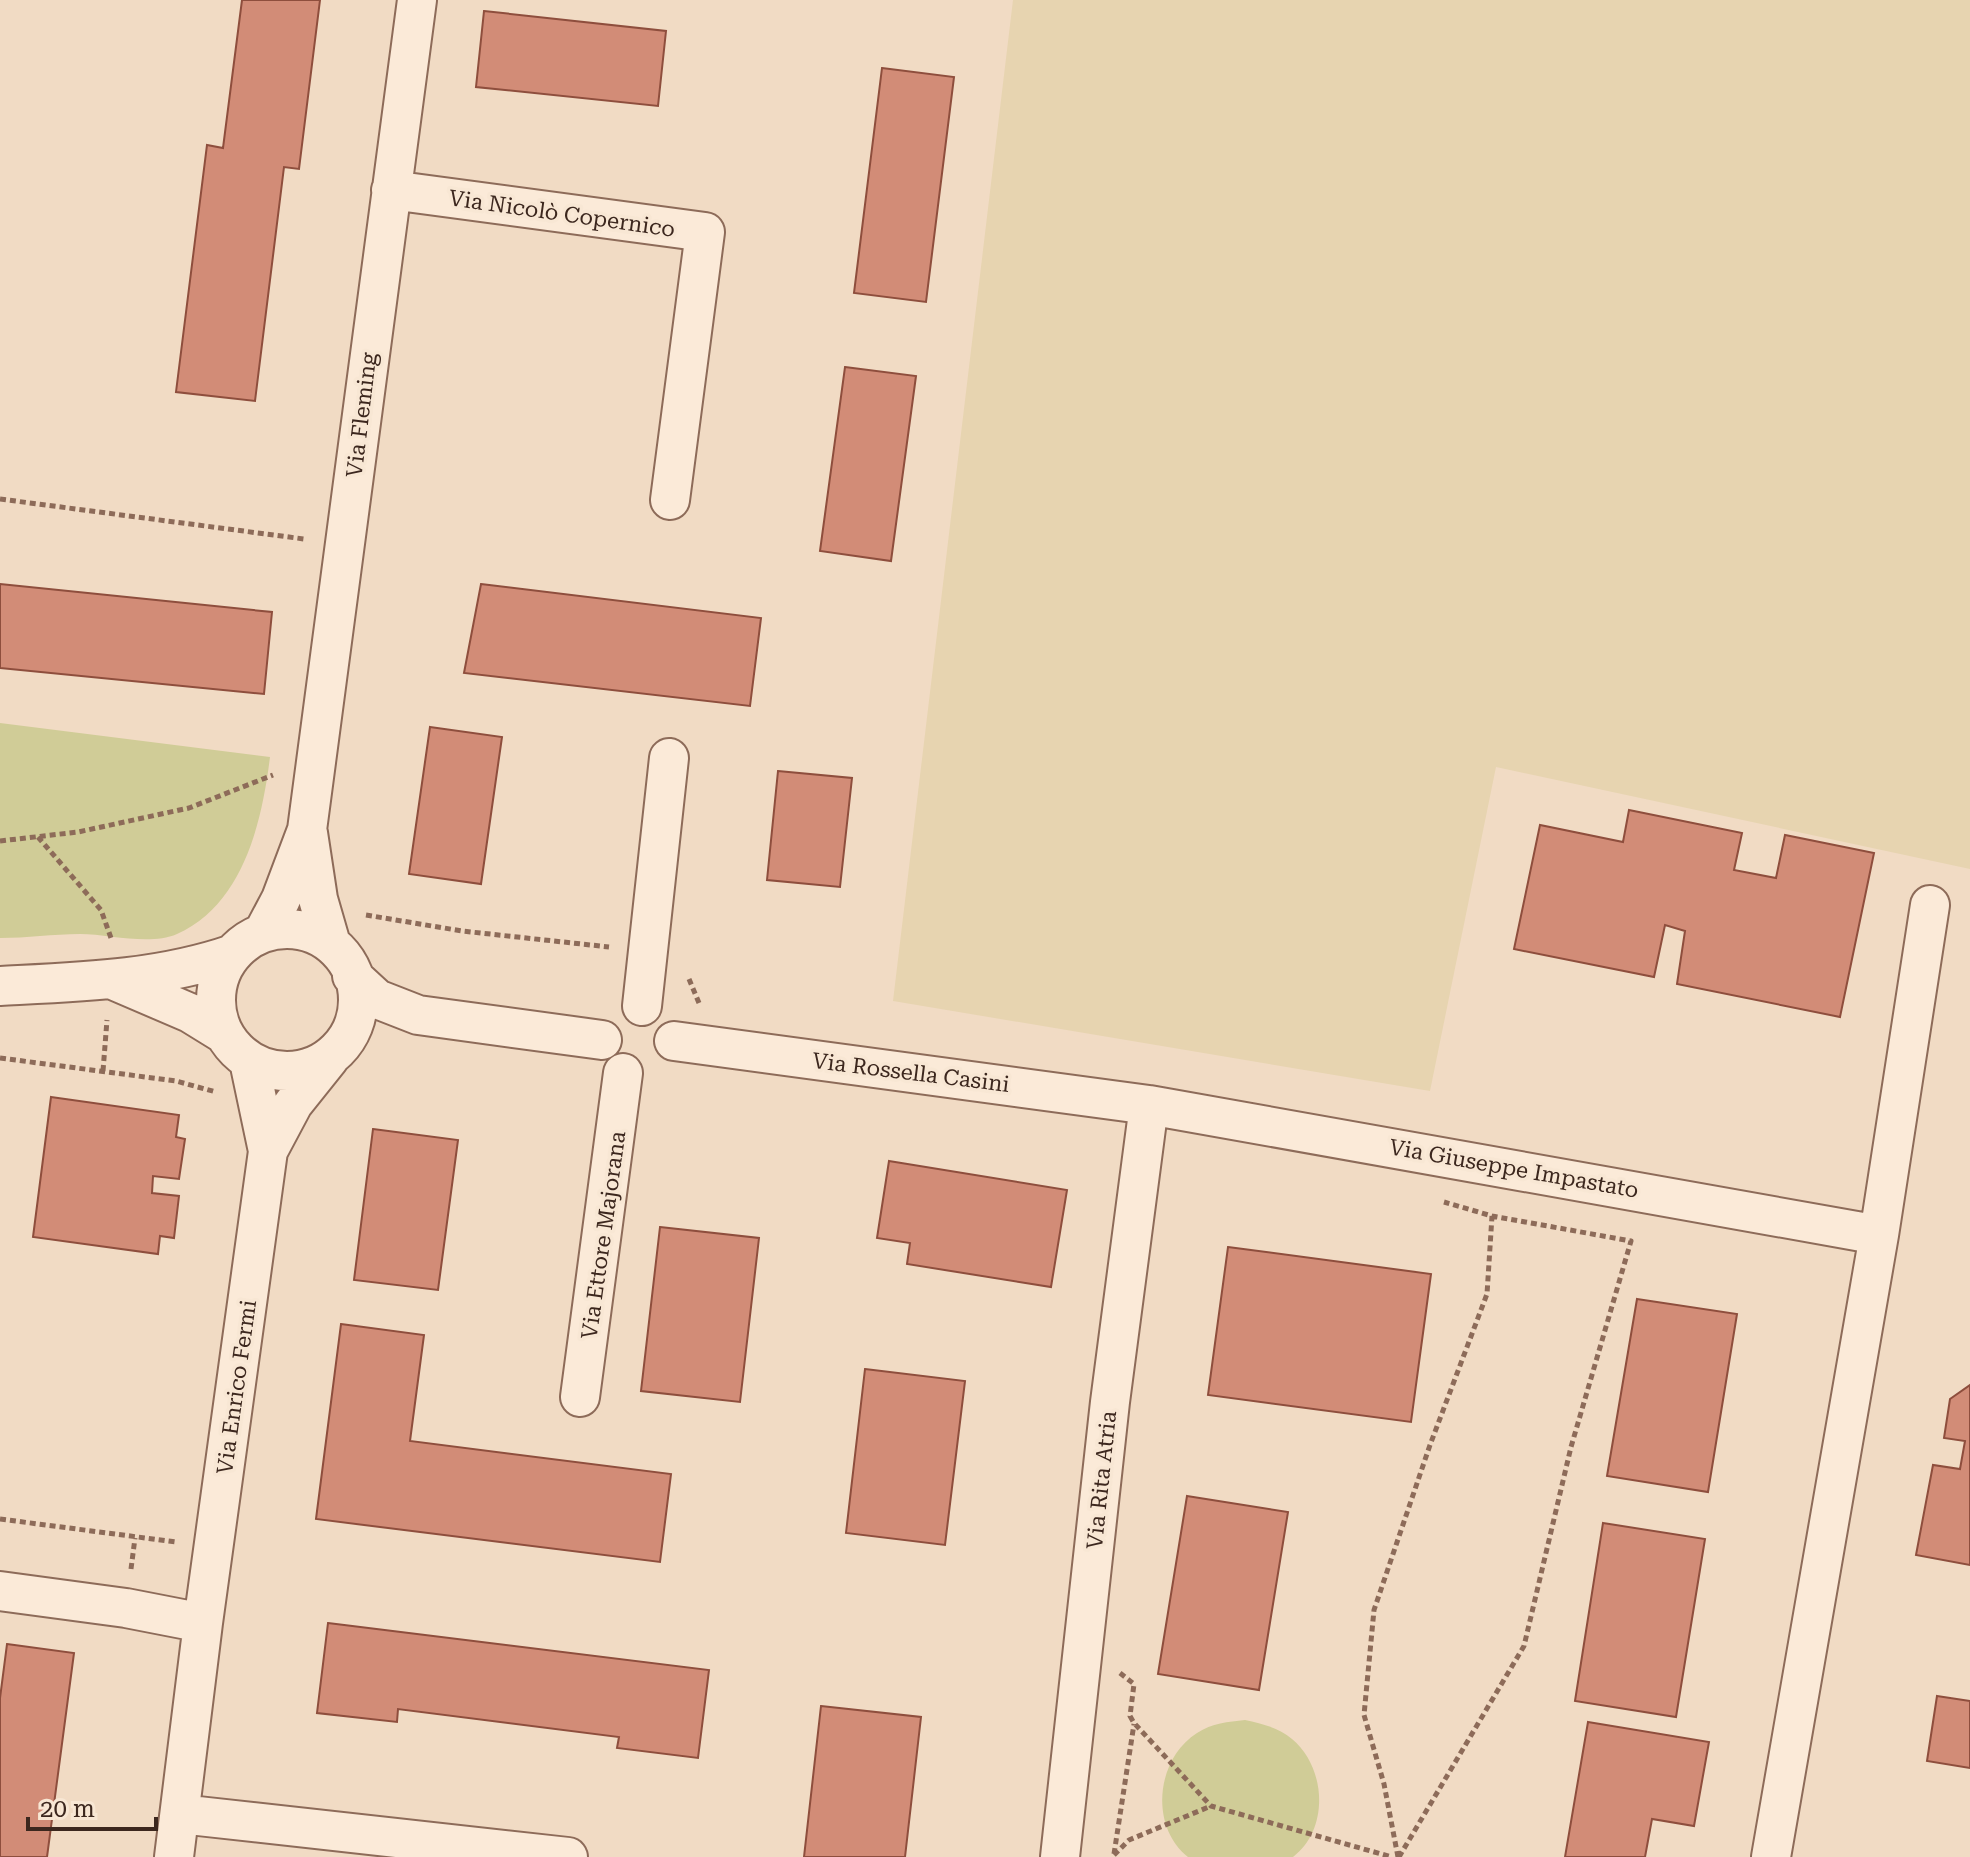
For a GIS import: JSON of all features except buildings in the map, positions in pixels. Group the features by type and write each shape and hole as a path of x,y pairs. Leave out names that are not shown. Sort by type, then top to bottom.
{"street":[{"name":"Via Fleming","path":"248,944 281,899 307,830 417,0"},
{"name":"Via Nicolò Copernico","path":"391,190 705,232 670,500"},
{"path":"642,1006 669,758"},
{"name":"Via Fleming","path":"307,830 318,899 331,944"},
{"path":"1771,1857 1879,1235 1930,905"},
{"path":"0,986 110,979 192,968 290,929 319,936 346,960 358,992 355,1023 339,1050 329,1059 315,1067 281,1072 236,1047 190,1013 110,979"},
{"path":"236,1047 216,995 224,966 248,944"},
{"path":"352,976 377,999 418,1015 602,1040"},
{"path":"642,1006 664,1017 674,1041 666,1063 646,1075 623,1073 608,1060 602,1040 614,1014 642,1006"},
{"path":"355,1023 418,1015"},
{"name":"Via Rossella Casini","path":"674,1041 1149,1105"},
{"name":"Via Enrico Fermi","path":"236,1047 268,1151"},
{"name":"Via Enrico Fermi","path":"174,1857 268,1151 293,1104 329,1059"},
{"name":"Via Ettore Majorana","path":"580,1397 623,1073"},
{"name":"Via Giuseppe Impastato","path":"1149,1105 1879,1235"},
{"name":"Via Rita Atria","path":"1060,1857 1110,1402 1149,1105"},
{"path":"0,1591 126,1608 203,1623"},
{"path":"180,1814 568,1857"}],"path":[{"path":"0,499 345,544"},
{"path":"0,841 78,832 189,808 267,778 318,746"},
{"path":"37,837 101,910 111,936 110,979"},
{"path":"355,914 570,944 649,949"},
{"path":"689,971 689,982 704,1014"},
{"path":"0,1058 176,1081 220,1092"},
{"path":"1396,1857 1524,1646 1571,1447 1631,1241 1492,1216 1433,1199 1432,1153"},
{"path":"1396,1857 1384,1784 1364,1715 1374,1610 1430,1445 1487,1294 1492,1216"},
{"path":"0,1519 181,1543 183,1528"},
{"path":"1083,1646 1134,1684 1130,1716 1134,1723 1211,1806 1396,1857"},
{"path":"1114,1856 1134,1723"},
{"path":"1114,1856 1129,1840 1211,1806"}],"shaded area":[{"path":"1013,0 1970,0 1970,869 1496,767 1430,1091 893,1001"},
{"path":"0,723 270,757 255,833 234,882 219,903 177,934 154,939 80,934 0,938"},
{"path":"1245,1720 1270,1726 1292,1739 1312,1765 1319,1798 1313,1831 1293,1857 1188,1857 1167,1828 1162,1793 1166,1775 1183,1745 1197,1733 1214,1725"}]}
